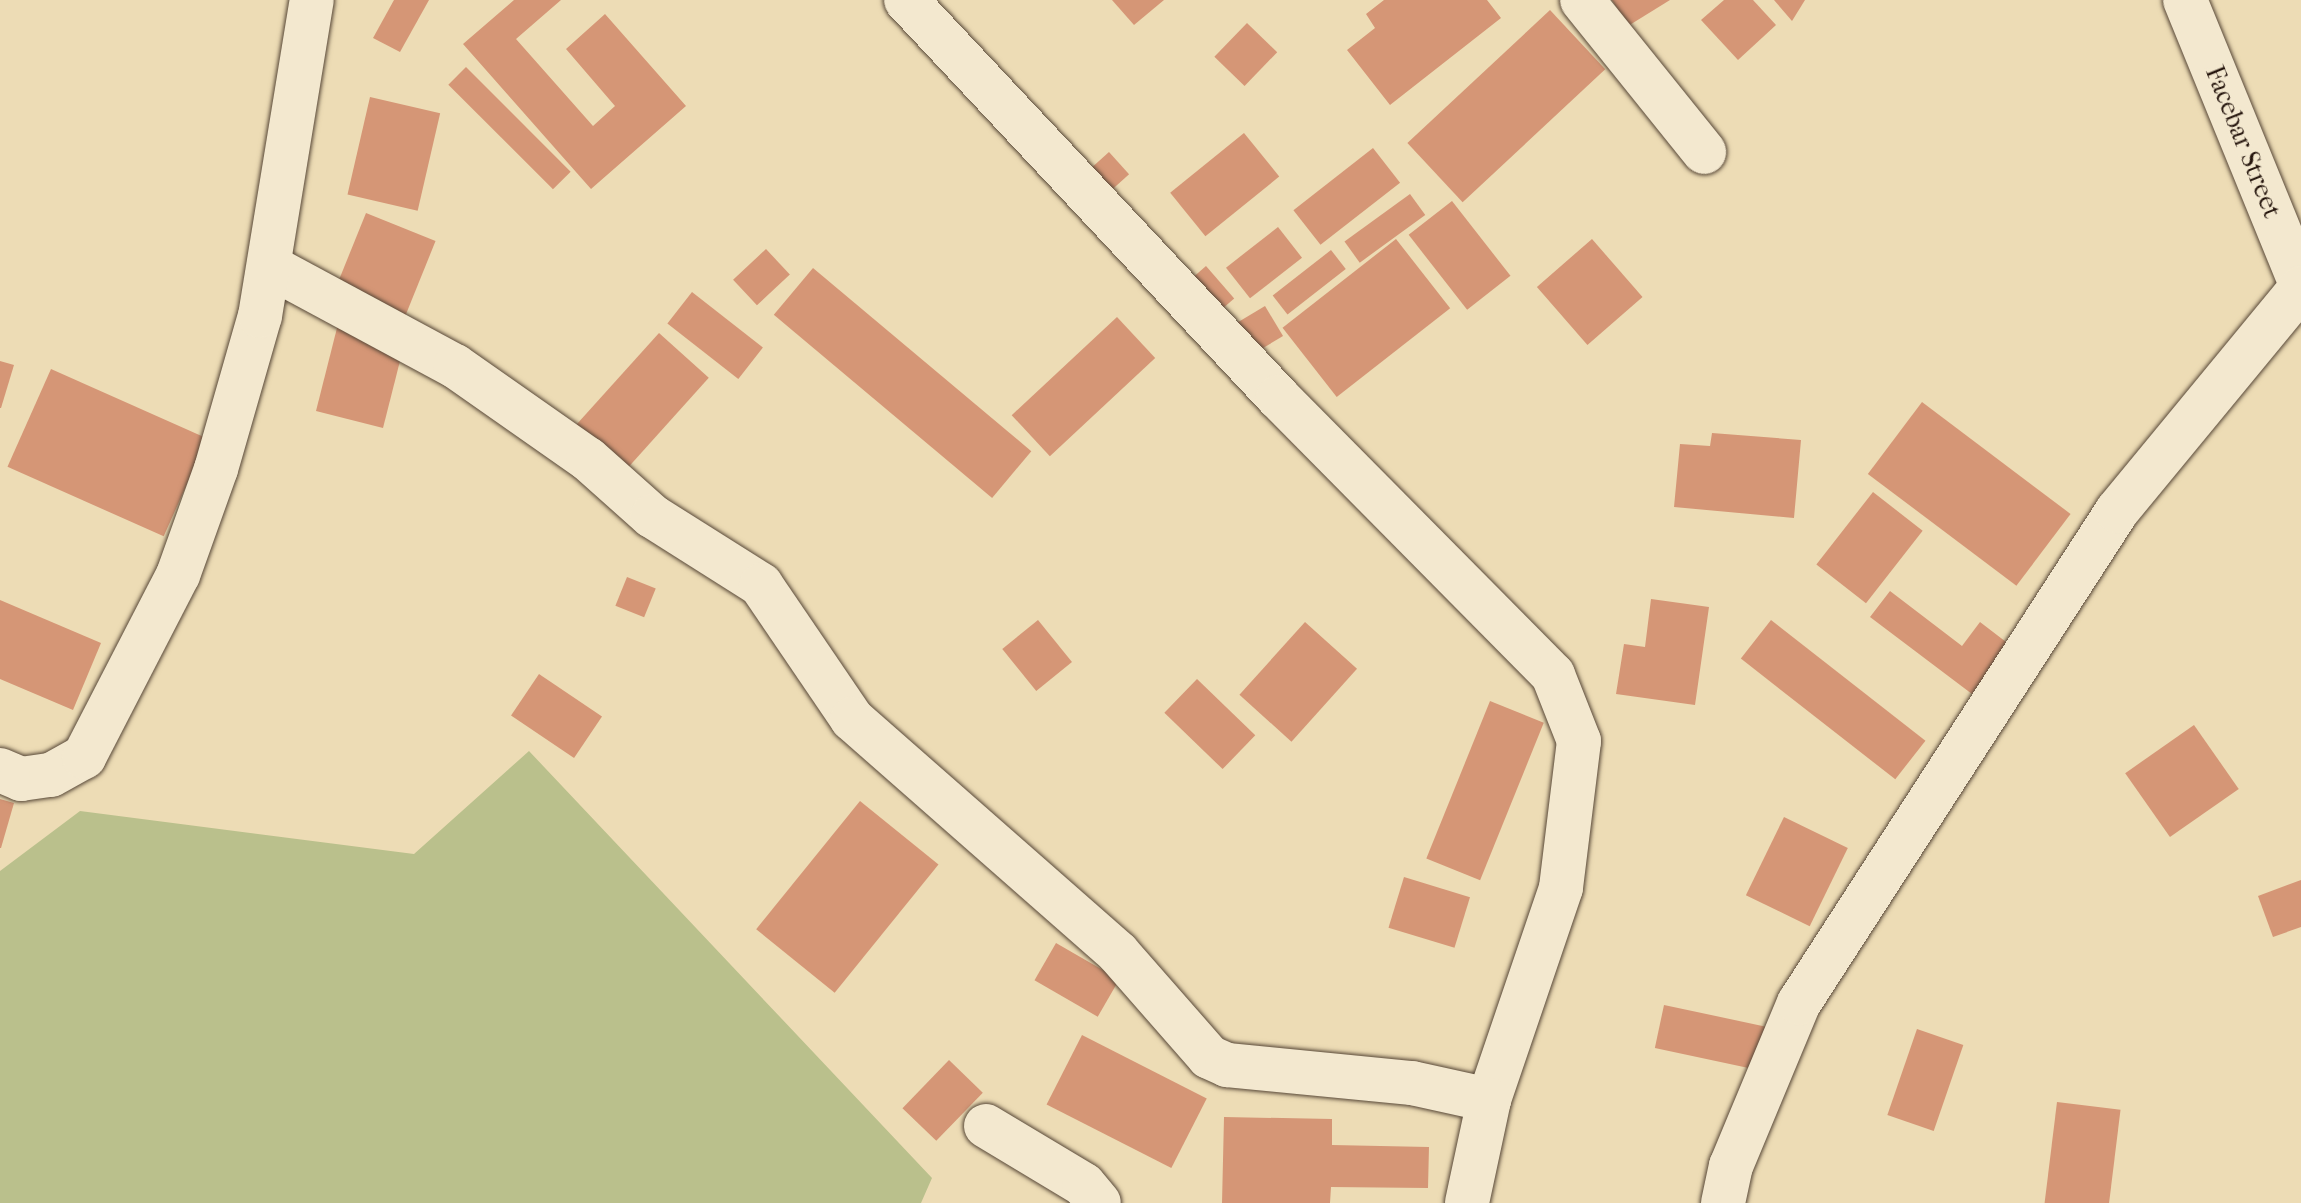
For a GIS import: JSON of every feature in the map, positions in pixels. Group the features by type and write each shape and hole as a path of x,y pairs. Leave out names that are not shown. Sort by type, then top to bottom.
{"street":[{"path":"0,770 21,779 51,775 84,757 178,575 216,469 271,267 312,0"},
{"path":"906,0 1278,397 1553,675 1579,741 1561,888 1489,1100 1467,1203"},
{"path":"1582,0 1704,152"},
{"name":"Facebar Street","path":"2185,0 2301,286"},
{"path":"271,267 455,366 588,459 652,516 761,585 852,719 1118,953 1209,1057 1227,1065 1412,1083 1489,1100"},
{"path":"1723,1203 1731,1166 1799,1003 2117,511 2301,286"},
{"path":"986,1126 1084,1185 1099,1203"}],"green space":[{"path":"529,751 932,1178 921,1203 0,1203 0,871 80,811 414,854"}],"building":[{"path":"394,0 429,0 400,52 373,38"},
{"path":"514,0 561,0 516,39 593,126 615,106 566,49 605,14 686,106 591,189 463,44"},
{"path":"1112,0 1164,0 1134,25"},
{"path":"1384,0 1487,0 1501,18 1390,105 1347,50 1375,28 1366,14"},
{"path":"1612,0 1670,0 1628,26"},
{"path":"1724,0 1753,0 1776,25 1738,60 1701,20"},
{"path":"1774,0 1805,0 1792,21"},
{"path":"1550,10 1605,69 1463,202 1407,143"},
{"path":"1247,23 1277,52 1245,86 1214,57"},
{"path":"466,67 571,172 553,189 448,85"},
{"path":"370,97 440,113 418,211 348,194"},
{"path":"1244,133 1279,177 1205,236 1170,193"},
{"path":"1373,148 1400,183 1321,245 1293,210"},
{"path":"1109,152 1129,174 1108,193 1088,171"},
{"path":"1410,194 1425,215 1360,263 1344,242"},
{"path":"1452,201 1510,276 1467,310 1409,235"},
{"path":"366,213 436,241 404,318 335,290"},
{"path":"1278,227 1302,258 1250,298 1226,268"},
{"path":"1396,239 1450,308 1337,397 1283,328"},
{"path":"1592,239 1643,297 1587,345 1537,287"},
{"path":"766,249 790,275 757,305 733,280"},
{"path":"1331,250 1346,269 1287,314 1273,296"},
{"path":"1206,266 1234,298 1215,315 1187,282"},
{"path":"813,268 1031,451 992,498 774,315"},
{"path":"692,292 763,347 738,379 667,324"},
{"path":"1265,306 1283,336 1250,356 1232,326"},
{"path":"1117,317 1155,358 1050,456 1012,415"},
{"path":"338,324 401,357 383,428 316,411"},
{"path":"659,333 709,378 622,474 572,430"},
{"path":"0,361 14,365 1,408 0,408"},
{"path":"51,369 207,439 164,536 7,467"},
{"path":"1922,402 2071,514 2016,586 1868,474"},
{"path":"1712,433 1801,440 1794,518 1674,507 1680,444 1710,446"},
{"path":"1873,492 1923,531 1866,603 1816,564"},
{"path":"627,577 656,589 644,617 615,606"},
{"path":"1890,591 1962,646 1980,622 2010,645 1972,694 1870,617"},
{"path":"1651,599 1709,607 1695,705 1616,694 1624,644 1645,647"},
{"path":"0,600 101,643 73,710 0,679"},
{"path":"1038,620 1072,662 1036,691 1002,649"},
{"path":"1771,620 1925,741 1895,779 1741,659"},
{"path":"1305,622 1357,669 1291,742 1239,695"},
{"path":"539,674 602,716 574,758 511,715"},
{"path":"1197,679 1255,735 1223,769 1164,713"},
{"path":"1490,701 1544,723 1480,880 1426,859"},
{"path":"2194,725 2239,789 2170,837 2125,773"},
{"path":"0,799 14,803 1,848 0,848"},
{"path":"860,801 938,865 835,993 756,929"},
{"path":"1784,817 1848,848 1810,926 1746,895"},
{"path":"1404,877 1470,897 1454,948 1389,928"},
{"path":"2301,880 2301,927 2273,937 2258,896"},
{"path":"1056,943 1119,979 1098,1017 1034,980"},
{"path":"1664,1005 1771,1028 1761,1071 1655,1048"},
{"path":"1917,1029 1963,1045 1934,1131 1887,1115"},
{"path":"1082,1035 1207,1099 1171,1168 1047,1104"},
{"path":"949,1060 983,1093 936,1141 902,1108"},
{"path":"2057,1102 2121,1110 2109,1203 2045,1203"},
{"path":"1224,1117 1332,1119 1332,1145 1429,1147 1428,1188 1331,1187 1330,1203 1222,1203"}]}
